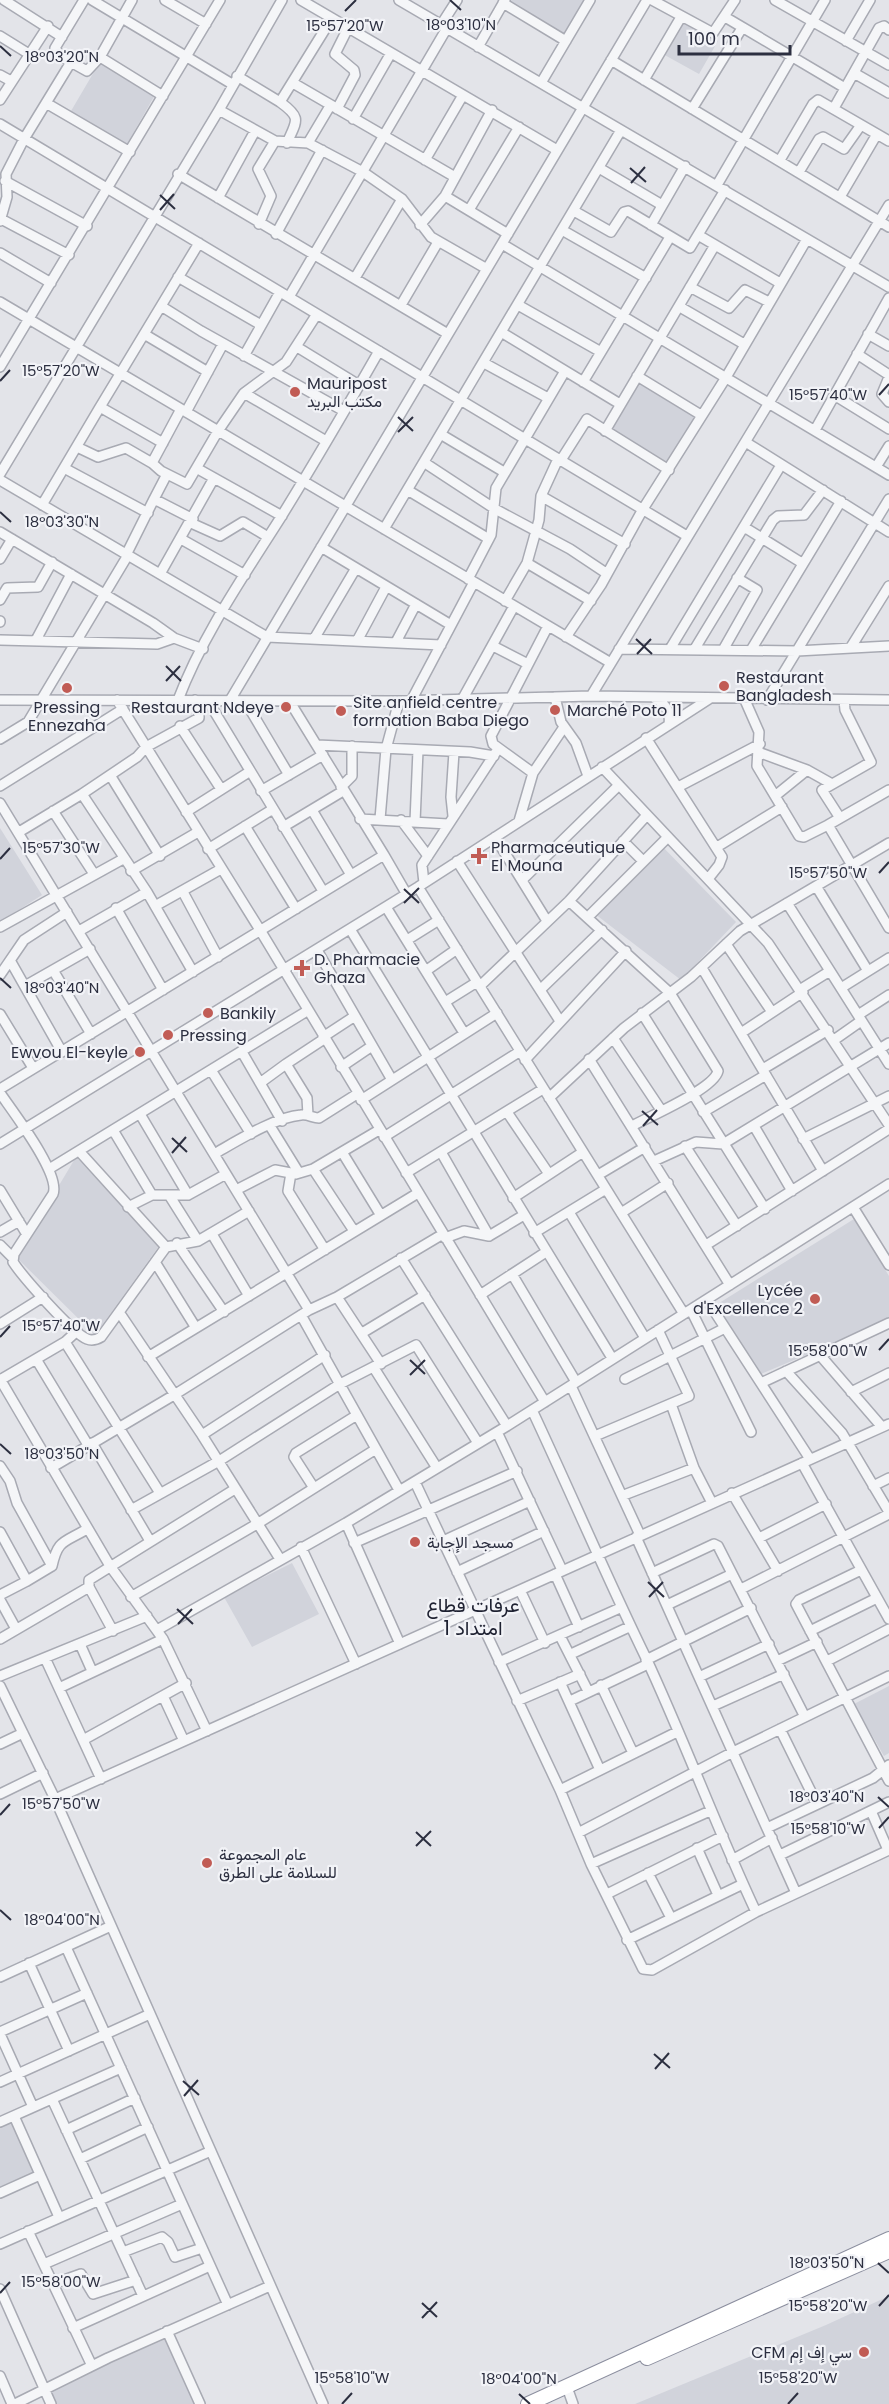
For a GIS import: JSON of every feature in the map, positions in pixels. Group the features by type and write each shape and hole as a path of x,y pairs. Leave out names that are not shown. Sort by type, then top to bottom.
{"highway":[{"path":"528,2404 570,2395 889,2239"},
{"path":"546,2404 889,2251"}],"street":[{"path":"4,0 62,37"},
{"path":"84,0 55,51 87,70 100,57 132,0"},
{"path":"92,0 186,57 280,102 295,113 297,120 287,143"},
{"path":"165,0 206,24"},
{"path":"0,367 4,350 29,318 87,226 220,0"},
{"path":"0,474 178,174 219,110 234,80 282,0"},
{"path":"301,0 557,150"},
{"path":"399,0 889,287"},
{"path":"244,356 261,325 313,256 422,71 457,0"},
{"path":"541,83 590,0"},
{"path":"229,702 647,0"},
{"path":"652,0 713,33 735,0"},
{"path":"775,0 889,65"},
{"path":"574,211 611,232 624,212 628,211 690,248 742,139 825,0"},
{"path":"846,41 870,0"},
{"path":"478,46 504,2 566,41"},
{"path":"644,80 681,17"},
{"path":"725,17 845,88"},
{"path":"280,102 332,18"},
{"path":"0,99 48,26"},
{"path":"834,108 879,28 884,26 889,30"},
{"path":"692,109 742,27"},
{"path":"308,143 355,75 354,70 335,54 348,28"},
{"path":"0,36 30,54"},
{"path":"353,120 391,53"},
{"path":"100,57 163,96"},
{"path":"611,60 889,227"},
{"path":"69,255 0,220 5,181 24,139 71,62"},
{"path":"854,73 889,93"},
{"path":"0,75 11,81"},
{"path":"292,83 455,177"},
{"path":"425,160 463,95"},
{"path":"780,160 813,104 820,101 889,141"},
{"path":"46,103 130,152"},
{"path":"219,110 275,141 308,143 363,172 402,199 420,225 438,242 487,269"},
{"path":"420,225 445,196 492,110"},
{"path":"0,124 687,536"},
{"path":"799,172 822,136 844,148 861,124"},
{"path":"469,210 519,127"},
{"path":"384,529 409,491 621,130"},
{"path":"218,198 255,131"},
{"path":"840,197 877,134"},
{"path":"259,224 271,195 258,169 275,141"},
{"path":"276,234 322,150"},
{"path":"651,225 684,166"},
{"path":"599,168 662,205"},
{"path":"178,174 448,334"},
{"path":"5,181 87,226"},
{"path":"445,196 508,234"},
{"path":"355,278 402,199"},
{"path":"591,696 687,536 747,443 889,205"},
{"path":"562,230 646,278"},
{"path":"698,235 780,283"},
{"path":"583,382 670,237"},
{"path":"566,637 591,602 643,509 725,379 807,239"},
{"path":"401,305 438,242"},
{"path":"42,505 199,243"},
{"path":"502,244 889,475"},
{"path":"605,431 680,307 714,245"},
{"path":"0,253 51,283"},
{"path":"178,278 261,325"},
{"path":"690,287 729,308 745,290 769,302"},
{"path":"815,430 889,298"},
{"path":"0,302 611,663"},
{"path":"518,304 601,352"},
{"path":"161,306 223,344 344,411"},
{"path":"680,307 744,344"},
{"path":"77,447 98,457 126,448 167,474 188,484 218,431 244,393 274,373 297,347 317,314"},
{"path":"501,332 620,404"},
{"path":"144,334 208,372"},
{"path":"868,334 889,346"},
{"path":"152,463 223,344"},
{"path":"297,347 359,385"},
{"path":"178,700 223,612 379,351"},
{"path":"857,354 889,376 882,394 889,402"},
{"path":"484,363 548,398"},
{"path":"411,701 452,625 489,539 495,509 496,488 565,371"},
{"path":"637,376 701,415"},
{"path":"244,393 326,441"},
{"path":"834,395 889,429"},
{"path":"100,407 163,443"},
{"path":"462,700 493,646 527,563 536,530 541,496 584,420 669,470"},
{"path":"442,435 504,472"},
{"path":"747,443 889,532"},
{"path":"876,467 889,446"},
{"path":"425,463 495,509 536,530 606,573"},
{"path":"670,650 782,465"},
{"path":"64,468 148,513"},
{"path":"198,469 282,516"},
{"path":"0,739 25,724 43,700 127,555 167,474"},
{"path":"160,574 192,521 214,478"},
{"path":"0,480 267,637 441,645"},
{"path":"694,650 772,520 778,516 804,514 822,490"},
{"path":"409,491 489,539"},
{"path":"541,496 625,544"},
{"path":"154,499 220,536 243,522 268,537"},
{"path":"767,700 889,499"},
{"path":"751,650 841,501"},
{"path":"744,527 802,563"},
{"path":"0,532 174,638 203,649"},
{"path":"0,559 12,539"},
{"path":"181,539 245,575"},
{"path":"321,547 452,625"},
{"path":"0,600 7,588 38,587 52,562"},
{"path":"527,563 591,602"},
{"path":"314,639 356,568"},
{"path":"36,640 71,574"},
{"path":"723,650 757,590 737,578"},
{"path":"851,647 889,586"},
{"path":"357,641 386,587"},
{"path":"396,642 416,604"},
{"path":"496,753 490,736 548,626"},
{"path":"0,640 157,644 174,638"},
{"path":"493,646 528,664"},
{"path":"619,649 797,651 889,646"},
{"path":"0,700 117,699 290,702 591,696 889,700"},
{"path":"555,697 558,716 576,743 588,776"},
{"path":"651,697 666,707 669,724"},
{"path":"0,1144 386,907 710,698"},
{"path":"744,698 759,732 757,765 801,838 889,790"},
{"path":"117,699 260,930 282,970 545,1402"},
{"path":"19,832 82,794 180,726 199,718 199,709 195,700"},
{"path":"840,818 822,790 871,762 845,710 844,700"},
{"path":"208,701 249,772 324,891"},
{"path":"380,819 387,747 399,701"},
{"path":"245,702 289,775"},
{"path":"290,702 406,893"},
{"path":"0,786 123,709"},
{"path":"180,726 221,789"},
{"path":"519,821 533,773 564,727"},
{"path":"646,738 717,847 722,861 708,879"},
{"path":"317,745 496,753 533,773"},
{"path":"283,827 342,789 352,776 352,746"},
{"path":"759,748 832,784"},
{"path":"678,787 759,748"},
{"path":"415,822 418,750"},
{"path":"451,820 454,752"},
{"path":"496,753 428,856 422,870 421,885 439,920 519,1052 621,1213 707,1337 751,1432"},
{"path":"261,791 322,755"},
{"path":"602,767 752,925 802,990 889,1127 706,1245"},
{"path":"775,796 807,770"},
{"path":"186,812 249,772"},
{"path":"110,775 160,856"},
{"path":"522,880 619,785"},
{"path":"82,794 147,892 193,972"},
{"path":"0,803 287,1274 340,1384 399,1490"},
{"path":"717,847 782,807"},
{"path":"208,849 273,809"},
{"path":"312,810 351,875"},
{"path":"53,811 94,874"},
{"path":"445,1002 479,984 516,952 569,901 647,815"},
{"path":"360,819 415,822 451,820"},
{"path":"401,820 428,856"},
{"path":"828,825 889,928"},
{"path":"245,826 296,909"},
{"path":"131,871 198,832"},
{"path":"495,837 547,921"},
{"path":"588,917 668,837"},
{"path":"623,841 643,861"},
{"path":"549,1098 613,1038 702,968 726,944 787,903 889,843"},
{"path":"13,1258 26,1233 54,1191 55,1184 49,1169 0,1091 33,1068 63,1052 384,855"},
{"path":"0,927 123,858"},
{"path":"457,861 560,1020"},
{"path":"155,906 221,869"},
{"path":"816,886 868,971"},
{"path":"79,931 147,892"},
{"path":"183,892 218,957"},
{"path":"569,901 670,993 718,1071 709,1083 693,1094 632,1126"},
{"path":"787,903 889,1064"},
{"path":"386,907 464,1033"},
{"path":"117,908 163,990"},
{"path":"0,975 11,963 24,940 67,912"},
{"path":"407,940 439,920"},
{"path":"350,929 612,1358"},
{"path":"540,990 602,930"},
{"path":"726,944 772,1012"},
{"path":"25,986 90,950"},
{"path":"317,950 392,1080"},
{"path":"426,970 457,950"},
{"path":"525,1060 626,951"},
{"path":"841,988 889,958"},
{"path":"11,963 63,1052"},
{"path":"702,968 823,1171"},
{"path":"53,970 91,1034"},
{"path":"741,1033 830,971"},
{"path":"834,1040 889,995"},
{"path":"49,1169 307,1011"},
{"path":"214,1154 251,1134 282,1121 308,1115 319,1118 392,1080 497,1013"},
{"path":"0,1014 33,1068"},
{"path":"642,1014 765,1209"},
{"path":"260,1083 355,1016"},
{"path":"703,1112 828,1030"},
{"path":"613,1038 662,1110"},
{"path":"654,1161 696,1142 723,1144 889,1043"},
{"path":"341,1067 372,1046"},
{"path":"242,1052 282,1121"},
{"path":"236,1190 275,1170 295,1173 313,1169 451,1095 519,1052"},
{"path":"589,1059 730,1285"},
{"path":"286,1064 307,1098 308,1115"},
{"path":"211,1070 251,1134"},
{"path":"406,1173 543,1089"},
{"path":"803,1138 889,1096"},
{"path":"507,1112 549,1174"},
{"path":"140,1114 188,1195"},
{"path":"270,1126 295,1173 288,1191 325,1250"},
{"path":"754,1126 792,1191"},
{"path":"113,1130 152,1195"},
{"path":"685,1146 737,1226"},
{"path":"598,1176 645,1147"},
{"path":"79,1151 166,1247"},
{"path":"342,1152 380,1214"},
{"path":"441,1152 489,1236"},
{"path":"513,1198 584,1152"},
{"path":"313,1169 354,1231"},
{"path":"128,1207 152,1195 188,1195 226,1174"},
{"path":"621,1213 668,1183"},
{"path":"157,1630 345,1523 507,1426 889,1184"},
{"path":"534,1233 606,1189"},
{"path":"0,1190 26,1233"},
{"path":"148,1357 418,1193"},
{"path":"169,1195 198,1241"},
{"path":"853,1208 885,1250 889,1264"},
{"path":"0,1245 43,1297 76,1331 84,1338 96,1340 166,1247 177,1243 198,1241 249,1211"},
{"path":"569,1212 645,1338"},
{"path":"51,1468 305,1313 337,1297 401,1258 444,1236 464,1231 489,1236 524,1215"},
{"path":"0,1232 19,1221"},
{"path":"212,1234 249,1296"},
{"path":"177,1243 224,1312"},
{"path":"480,1295 546,1252"},
{"path":"401,1258 507,1426"},
{"path":"155,1262 196,1328"},
{"path":"512,1274 574,1384 624,1496 652,1573 796,1893"},
{"path":"362,1333 424,1295"},
{"path":"0,1310 3,1322 43,1297"},
{"path":"337,1297 362,1333 378,1366 437,1468"},
{"path":"707,1300 761,1383 806,1461 826,1504 889,1619"},
{"path":"118,1312 202,1435 280,1559"},
{"path":"761,1383 889,1323"},
{"path":"625,1379 725,1328"},
{"path":"596,1436 689,1396 658,1330"},
{"path":"76,1331 65,1342 0,1380 110,1566 164,1640 207,1731"},
{"path":"65,1342 160,1493"},
{"path":"131,1510 219,1461 340,1384 416,1345 478,1443"},
{"path":"55,1800 886,1425 851,1392 819,1354"},
{"path":"202,1435 325,1355"},
{"path":"36,1359 150,1541"},
{"path":"741,1589 889,1513 849,1443 786,1371"},
{"path":"851,1392 889,1373"},
{"path":"671,1404 694,1468 712,1503"},
{"path":"532,1410 599,1554 620,1608 647,1662 710,1811 756,1912"},
{"path":"314,1488 294,1457 296,1453 357,1414"},
{"path":"497,1432 544,1531 579,1627"},
{"path":"131,1597 257,1524 376,1449"},
{"path":"0,1467 10,1481 17,1503 52,1566"},
{"path":"624,1496 694,1468"},
{"path":"354,1543 517,1471"},
{"path":"873,1486 889,1478"},
{"path":"415,1482 560,1790 591,1864 627,1940 639,1965 647,1971 756,1912 889,1850 871,1811"},
{"path":"112,1631 89,1587 89,1580 235,1489"},
{"path":"732,1493 778,1571"},
{"path":"443,1541 531,1501"},
{"path":"759,1538 826,1504"},
{"path":"345,1523 400,1644"},
{"path":"52,1566 53,1555 58,1546 87,1529"},
{"path":"457,1572 544,1531"},
{"path":"0,1532 27,1581"},
{"path":"652,1573 714,1544 720,1548 805,1717"},
{"path":"301,1547 356,1664"},
{"path":"0,1595 52,1566"},
{"path":"861,1570 796,1602 796,1606 886,1767 889,1781"},
{"path":"667,1605 732,1574"},
{"path":"0,1639 89,1587"},
{"path":"520,1590 545,1643"},
{"path":"810,1631 877,1598"},
{"path":"0,1600 16,1629"},
{"path":"499,1662 620,1608"},
{"path":"570,1701 647,1662 683,1640 751,1608"},
{"path":"0,1676 147,1616"},
{"path":"571,1654 629,1627"},
{"path":"827,1661 889,1629"},
{"path":"560,1636 588,1691"},
{"path":"59,1688 164,1640"},
{"path":"777,1661 817,1642"},
{"path":"80,1644 92,1671"},
{"path":"699,1677 769,1644"},
{"path":"45,1658 101,1779"},
{"path":"517,1701 580,1674"},
{"path":"713,1706 784,1674"},
{"path":"578,1833 734,1752 889,1676"},
{"path":"560,1682 600,1770"},
{"path":"83,1740 186,1683"},
{"path":"601,1685 633,1753"},
{"path":"0,1686 43,1773 323,2404"},
{"path":"163,1696 184,1741"},
{"path":"780,1729 817,1804"},
{"path":"560,1790 677,1732"},
{"path":"0,1744 23,1733"},
{"path":"767,1828 873,1778 886,1767"},
{"path":"0,1794 43,1773"},
{"path":"780,1855 889,1802"},
{"path":"591,1864 710,1811"},
{"path":"607,1894 723,1836"},
{"path":"732,1860 772,1838"},
{"path":"697,1848 718,1895"},
{"path":"648,1873 671,1918"},
{"path":"627,1940 743,1884"},
{"path":"0,1977 111,1926"},
{"path":"66,1947 228,2304"},
{"path":"29,1963 69,2051"},
{"path":"33,2107 0,2033 87,1993"},
{"path":"0,2082 150,2014"},
{"path":"0,2122 121,2068"},
{"path":"66,2130 135,2098"},
{"path":"52,2099 143,2296"},
{"path":"14,2115 59,2217"},
{"path":"80,2159 148,2127"},
{"path":"0,2244 211,2151"},
{"path":"0,2193 40,2175"},
{"path":"44,2264 182,2204"},
{"path":"28,2231 92,2366"},
{"path":"123,2252 162,2237 168,2242 175,2257 202,2248"},
{"path":"73,2328 210,2266"},
{"path":"53,2284 81,2274 93,2294 136,2280"},
{"path":"0,2376 14,2404 167,2331 270,2286"},
{"path":"0,2290 51,2404"},
{"path":"167,2331 200,2404"}],"shaded area":[{"path":"507,0 586,0 564,36"},
{"path":"681,19 718,41 699,74 661,53"},
{"path":"101,60 156,93 127,144 71,111"},
{"path":"638,379 699,415 668,468 607,432"},
{"path":"0,828 42,895 0,922"},
{"path":"658,842 736,922 681,980 595,914"},
{"path":"76,1157 159,1246 95,1335 16,1257"},
{"path":"854,1219 889,1276 889,1320 761,1374 716,1305"},
{"path":"292,1563 319,1614 252,1647 224,1597"},
{"path":"889,1686 889,1753 884,1756 854,1704"},
{"path":"12,2118 36,2172 0,2188 0,2123"},
{"path":"889,2296 889,2404 635,2404 826,2325"},
{"path":"166,2334 199,2404 57,2404 49,2386"}],"place":[{"name":"Mauripost مكتب البريد","path":"295,392"},
{"name":"Restaurant Bangladesh","path":"724,686"},
{"name":"Pressing Ennezaha","path":"67,688"},
{"name":"Restaurant Ndeye","path":"286,707"},
{"name":"Marché Poto 11","path":"555,710"},
{"name":"Site anfield centre formation Baba Diego","path":"341,711"},
{"name":"Pharmaceutique El Mouna","path":"479,856"},
{"name":"D. Pharmacie Ghaza","path":"302,968"},
{"name":"Bankily","path":"208,1013"},
{"name":"Pressing","path":"168,1035"},
{"name":"Ewvou El-keyle","path":"140,1052"},
{"name":"Lycée d'Excellence 2","path":"815,1299"},
{"name":"مسجد الإجابة","path":"415,1542"},
{"name":"عام المجموعة للسلامة على الطرق","path":"207,1863"},
{"name":"CFM سي إف إم","path":"864,2352"}],"district":[{"name":"عرفات قطاع 1 امتداد","path":"473,1616"}]}
